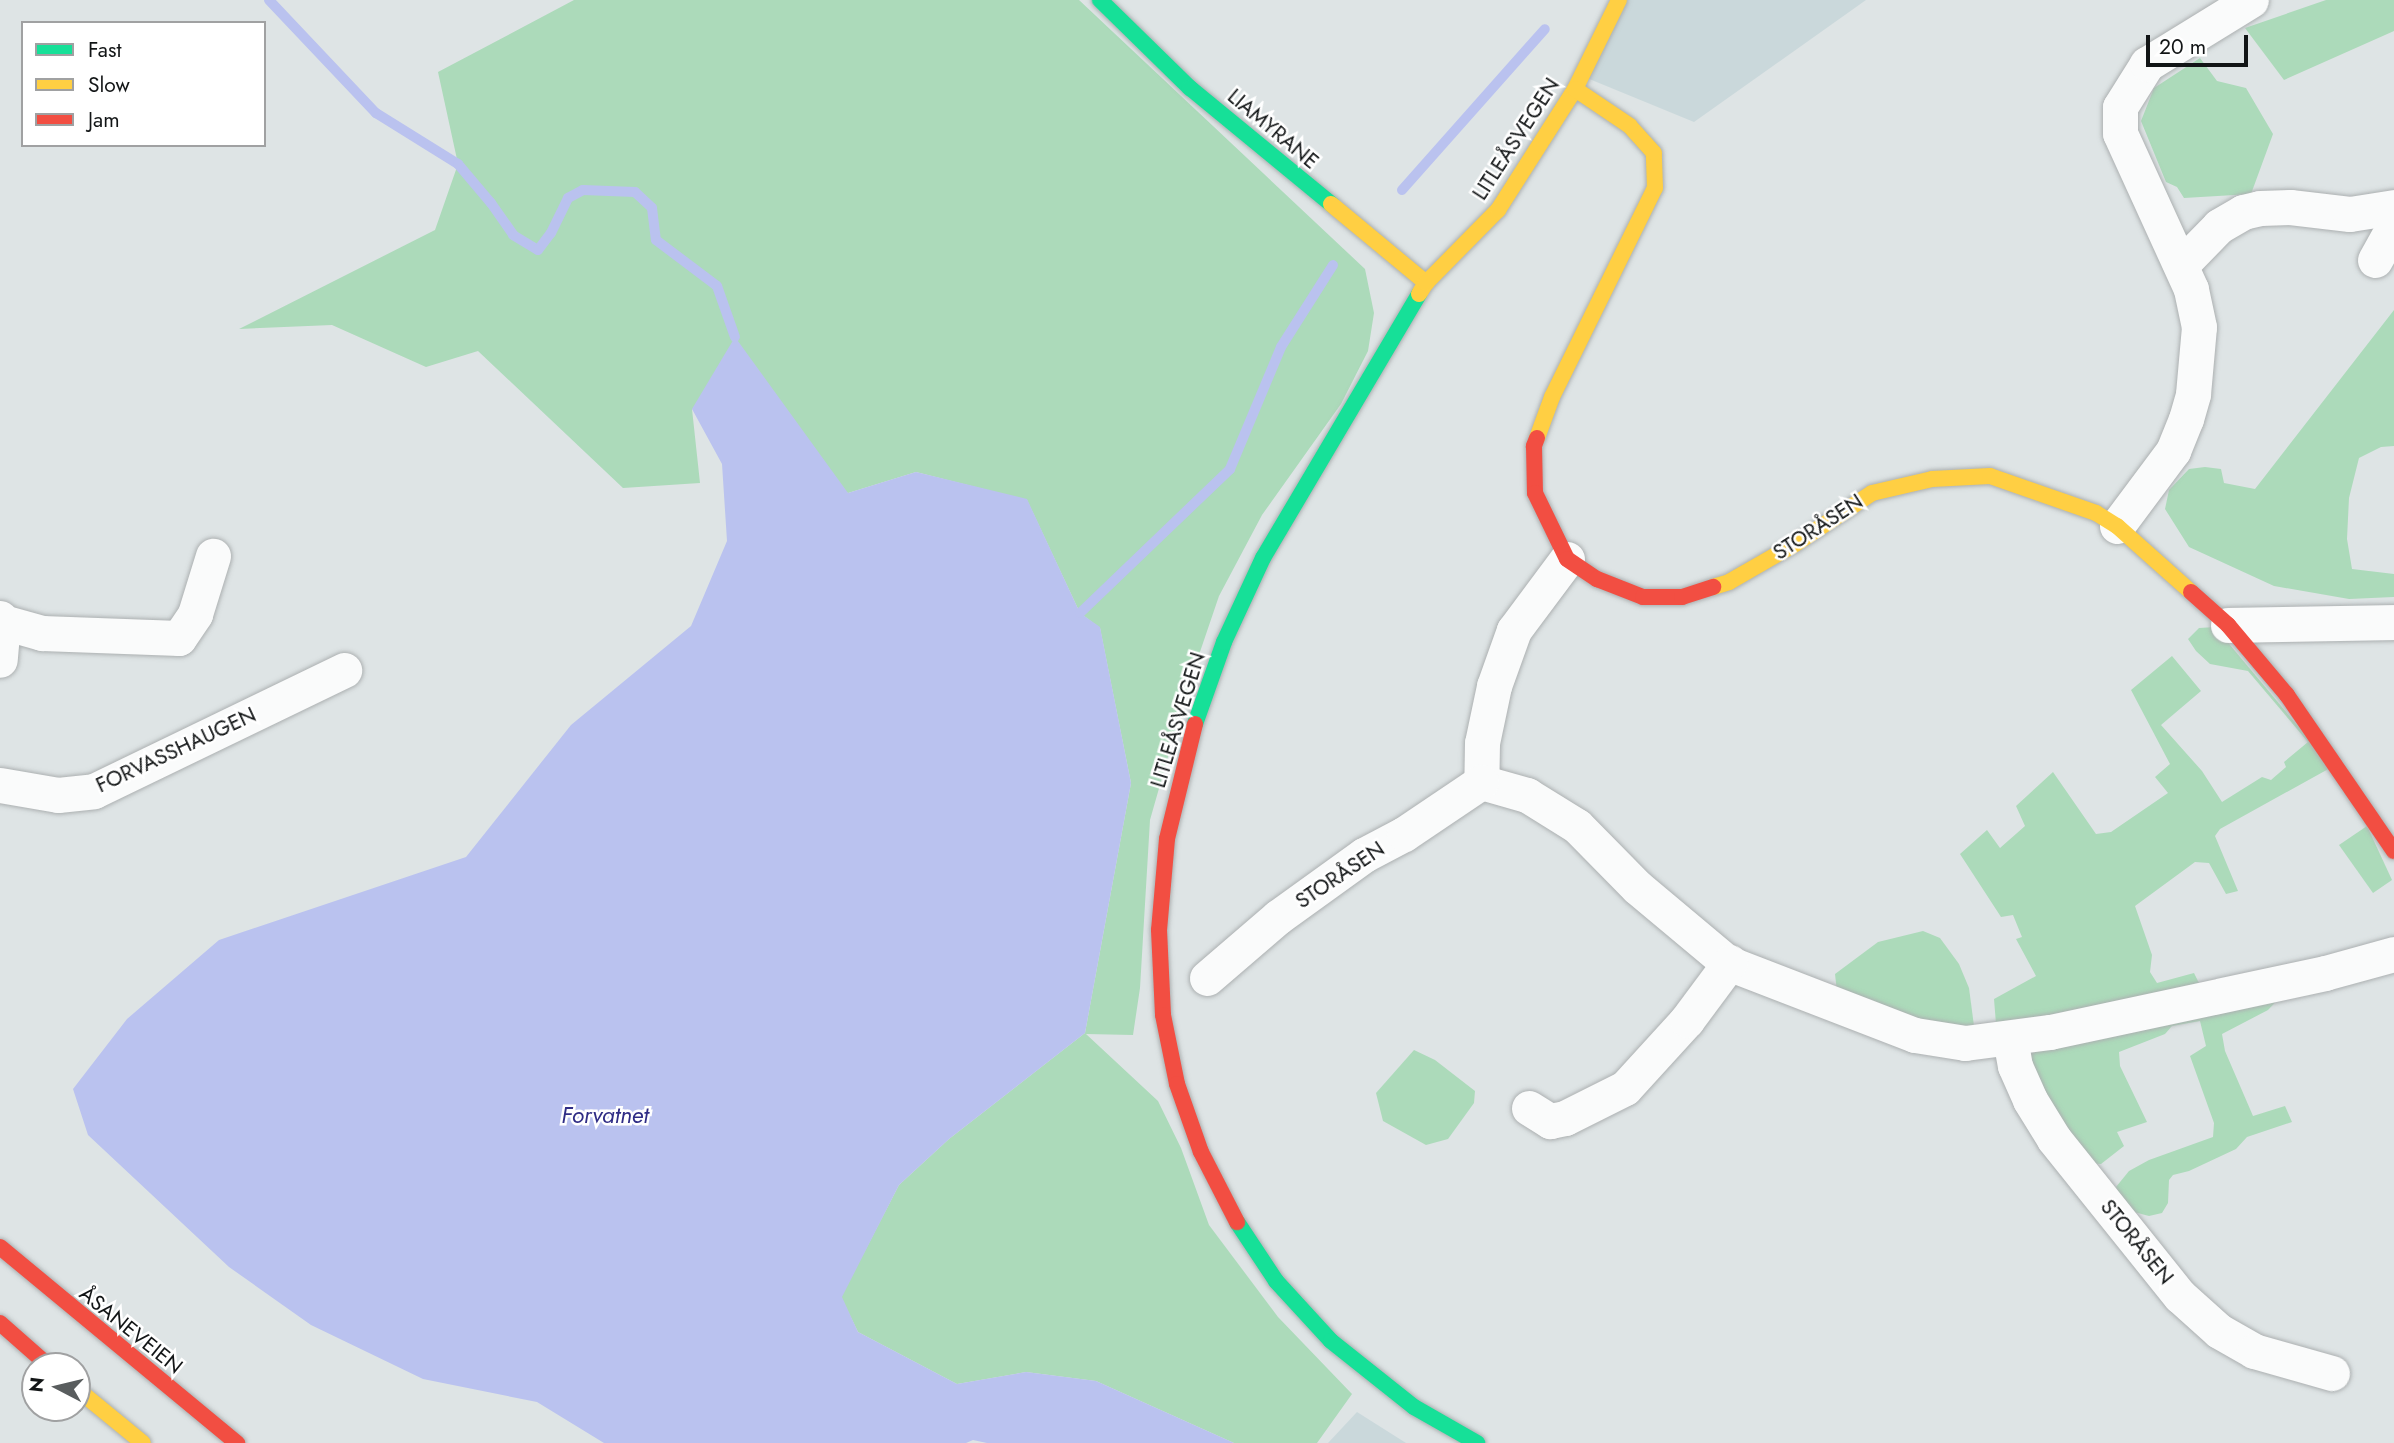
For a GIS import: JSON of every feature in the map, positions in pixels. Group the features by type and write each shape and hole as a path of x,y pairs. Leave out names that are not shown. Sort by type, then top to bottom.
{"main road":[{"name":"LIAMYRANE","path":"1100,0 1190,88 1426,283"},
{"name":"LITLEÅSVEGEN","path":"1476,1443 1414,1406 1331,1341 1276,1281 1231,1213 1201,1152 1177,1084 1163,1015 1159,930 1167,839 1191,737 1224,642 1263,558 1426,283 1498,210 1575,89 1619,0"},
{"path":"1567,559 1535,493 1534,446 1552,397 1655,188 1654,153 1630,126 1575,89"},
{"name":"STORÅSEN","path":"1567,559 1597,579 1643,597 1682,597 1729,582 1795,544 1872,493 1944,478 1990,476 2096,513 2117,526 2228,625 2287,695 2394,851"},
{"name":"ÅSANEVEIEN","path":"0,1247 237,1443"},
{"path":"0,1323 34,1352"},
{"path":"91,1400 143,1443"}],"street":[{"path":"2117,526 2173,451 2193,394 2199,327 2192,289 2120,133 2120,107 2147,64 2251,0"},
{"path":"2181,265 2219,226 2243,212 2260,208 2290,207 2350,214 2394,207"},
{"path":"2375,260 2394,226"},
{"path":"0,660 1,620 41,633 179,638 195,614 213,556"},
{"path":"1567,559 1514,629 1494,686 1482,743 1481,782 1527,795 1577,826 1637,887 1730,962 1915,1035 1965,1043 2010,1038 2276,984 2394,954"},
{"path":"2228,625 2394,622"},
{"name":"FORVASSHAUGEN","path":"0,785 58,795 94,791 344,670"},
{"name":"STORÅSEN","path":"1207,978 1278,917 1364,855 1404,834 1481,782"},
{"path":"1529,1108 1550,1121 1564,1118 1625,1088 1688,1020 1730,962"},
{"name":"STORÅSEN","path":"2010,1038 2020,1078 2054,1139 2180,1296 2219,1331 2255,1351 2332,1373"}],"shaded area":[{"path":"1611,0 1866,0 1694,122 1582,76"},
{"path":"1357,1412 1406,1443 1328,1443"}],"green space":[{"path":"574,0 1079,0 1365,269 1374,313 1368,351 1341,404 1262,515 1219,596 1187,690 1150,820 1140,988 1133,1035 1086,1034 1158,1101 1181,1148 1209,1225 1278,1317 1352,1394 1317,1443 1234,1443 1096,1381 1026,1372 957,1384 858,1332 841,1297 899,1185 949,1139 1085,1033 1131,783 1100,628 1080,613 1027,500 916,472 848,493 692,409 700,483 623,488 478,351 426,367 332,325 239,329 435,230 458,164 438,72"},
{"path":"2326,0 2394,0 2394,31 2284,80 2245,28"},
{"path":"2200,58 2217,81 2246,88 2273,134 2251,194 2184,198 2177,187 2166,182 2141,121 2154,88"},
{"path":"2394,310 2394,446 2381,447 2359,458 2349,498 2347,539 2352,569 2394,574 2394,597 2349,599 2274,586 2189,547 2165,509 2169,490 2189,469 2205,467 2221,469 2224,483 2255,489"},
{"path":"2215,627 2332,767 2220,829 2215,836 2238,891 2226,894 2209,863 2195,862 2135,906 2152,955 2150,972 2157,983 2194,973 2199,983 2147,998 1996,1024 1994,999 2036,976 2016,939 2022,937 2013,915 2001,917 1960,854 1987,830 2000,848 2025,826 2016,806 2053,772 2096,834 2111,832 2168,793 2155,777 2170,764 2131,690 2172,656 2201,691 2161,725 2202,771 2222,802 2262,777 2271,780 2286,767 2284,762 2308,742 2248,671 2210,664 2196,651 2188,639 2199,628"},
{"path":"2367,826 2392,880 2373,893 2339,845"},
{"path":"1923,931 1940,938 1959,964 1969,988 1974,1026 1939,1030 1837,992 1835,974 1878,942"},
{"path":"2286,991 2268,1010 2222,1034 2225,1051 2253,1116 2285,1106 2292,1122 2247,1137 2236,1149 2189,1171 2173,1175 2169,1180 2168,1203 2162,1213 2149,1216 2134,1212 2120,1200 2116,1187 2129,1171 2149,1160 2213,1137 2214,1123 2190,1056 2206,1046 2200,1021 2172,1026 2165,1034 2119,1052 2120,1066 2147,1122 2117,1132 2124,1146 2101,1164 2087,1163 2034,1079 2030,1052"},
{"path":"1414,1050 1435,1060 1475,1091 1474,1103 1448,1139 1426,1145 1383,1121 1376,1093"}],"water":[{"name":"Forvatnet","path":"735,337 848,493 916,472 1027,499 1080,613 1100,627 1131,783 1085,1033 949,1139 899,1185 842,1297 858,1332 957,1384 1026,1372 1096,1381 1234,1443 987,1443 973,1440 966,1443 604,1443 537,1402 423,1379 311,1325 229,1267 88,1135 73,1089 127,1019 219,940 466,857 571,725 691,626 727,541 722,464 692,409"}],"waterway":[{"path":"269,0 376,113 458,164 491,203 513,235 538,250 551,233 568,198 583,190 635,192 652,208 656,240 717,286 735,337"},
{"path":"1402,190 1545,29"},
{"path":"1080,613 1230,469 1281,347 1333,265"}],"traffic: fast":[{"path":"1100,0 1190,88 1331,204"},
{"path":"1195,724 1224,642 1263,558 1419,294"},
{"path":"1237,1222 1276,1281 1331,1341 1414,1407 1477,1443"}],"traffic: slow":[{"path":"1419,294 1426,283 1498,210 1575,89 1619,0"},
{"path":"1537,438 1552,397 1655,188 1654,153 1630,126 1575,89"},
{"path":"1331,204 1426,283"},
{"path":"1713,587 1729,582 1795,544 1872,493 1932,479 1990,476 2096,513 2117,526 2191,592"},
{"path":"91,1400 143,1443"}],"traffic: jam":[{"path":"1537,438 1534,446 1535,493 1567,559 1597,579 1643,597 1682,597 1713,587"},
{"path":"2191,592 2228,625 2287,695 2394,851"},
{"path":"1195,724 1167,839 1159,930 1163,1015 1177,1084 1201,1152 1237,1222"},
{"path":"0,1247 237,1443"},
{"path":"0,1323 33,1352"}]}
